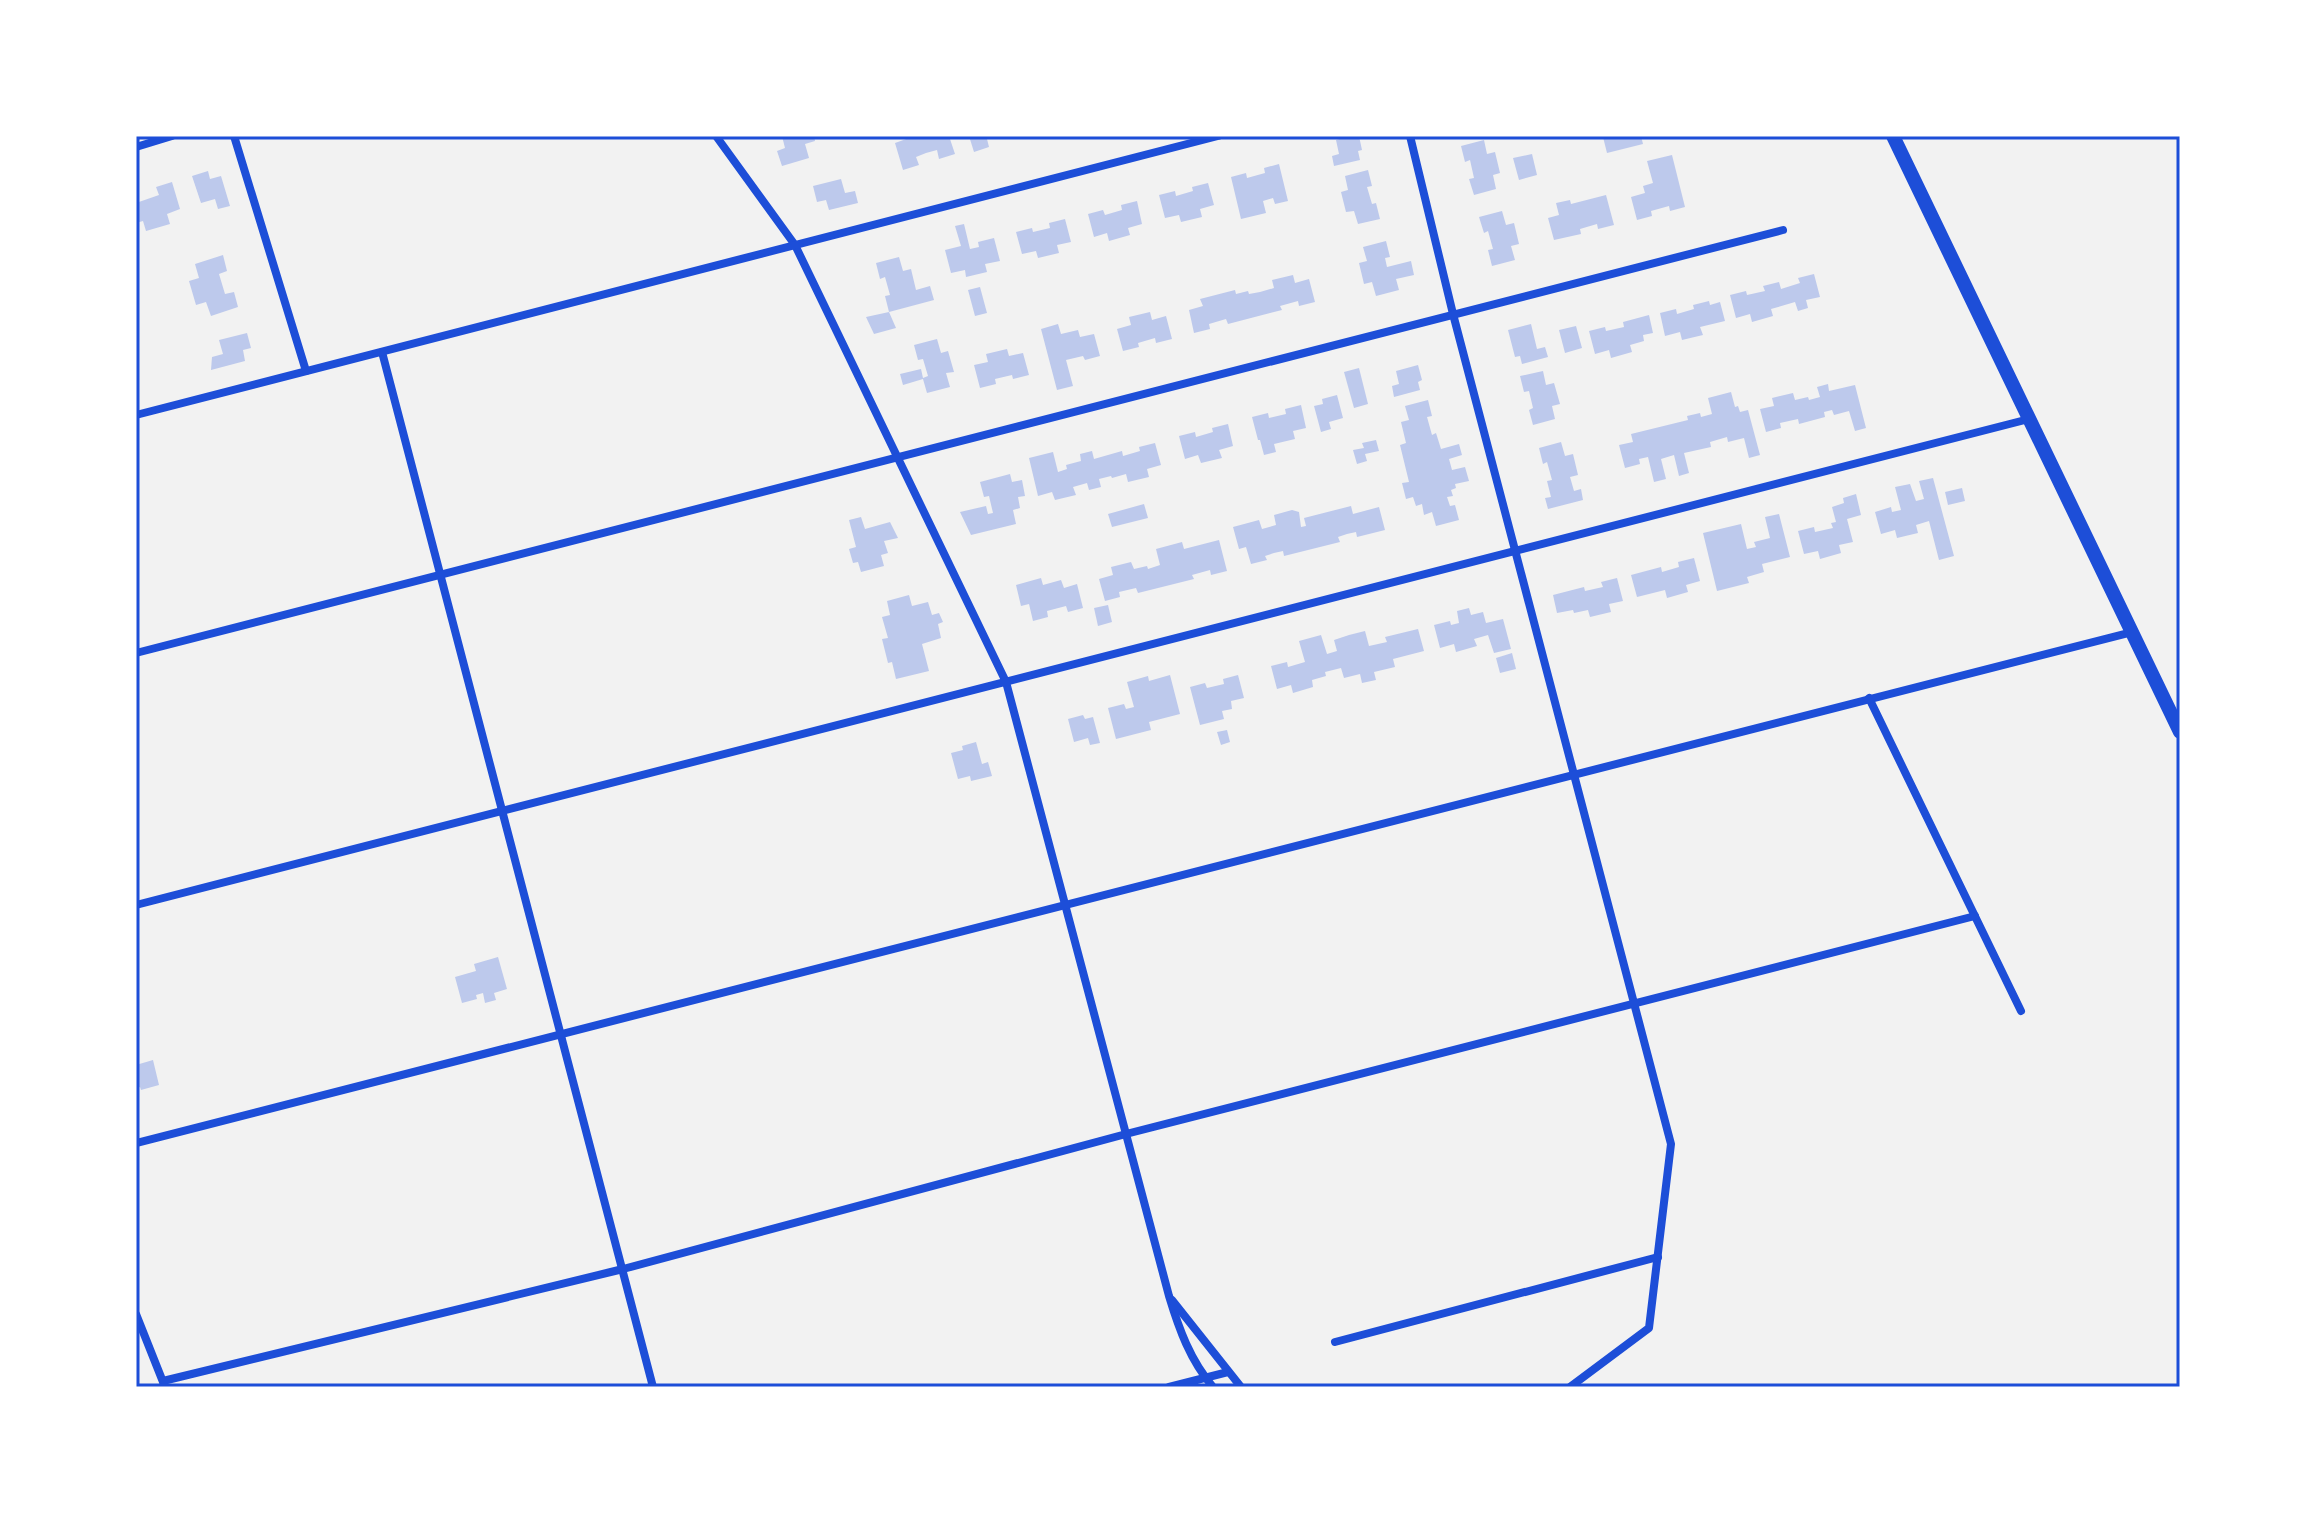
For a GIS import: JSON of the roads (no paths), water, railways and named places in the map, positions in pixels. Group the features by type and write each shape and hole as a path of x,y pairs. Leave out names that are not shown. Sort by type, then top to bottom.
{"main road":[{"path":"1893,136 2180,732"}],"street":[{"path":"136,147 172,136"},
{"path":"234,136 306,371"},
{"path":"716,136 795,245 1006,682 1169,1296 1189,1352 1213,1387"},
{"path":"136,415 1218,136"},
{"path":"1410,136 1453,314 1671,1144 1649,1328 1570,1387"},
{"path":"136,653 1783,230"},
{"path":"382,352 653,1387"},
{"path":"136,905 2029,419"},
{"path":"136,1143 2132,632"},
{"path":"1869,698 2021,1011"},
{"path":"136,1314 164,1384 623,1269 1126,1134 1975,916"},
{"path":"1335,1342 1658,1257"},
{"path":"1169,1296 1241,1387"},
{"path":"1169,1387 1228,1372"}]}
